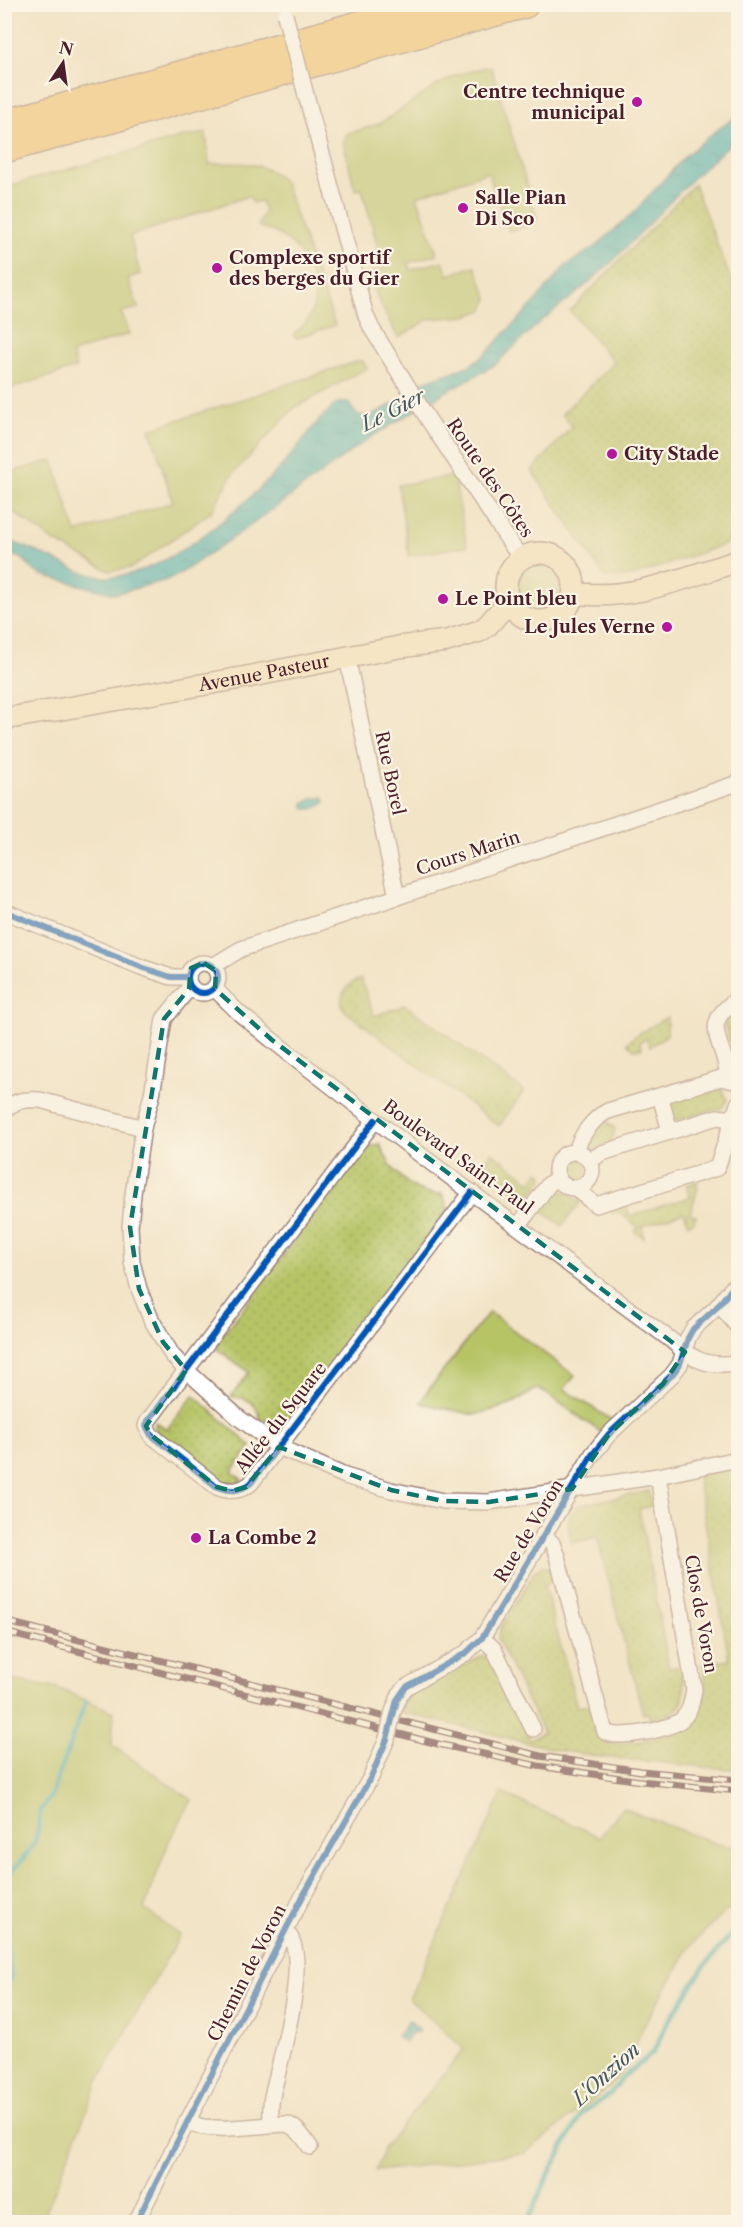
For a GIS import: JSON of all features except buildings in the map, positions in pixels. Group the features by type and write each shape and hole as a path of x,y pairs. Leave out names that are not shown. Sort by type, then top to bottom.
{"highway":[{"path":"4,124 434,4"},
{"path":"4,149 525,4"}],"main road":[{"path":"536,553 547,554 557,557 566,564 572,573 574,593 570,605 563,613 544,621 523,617 515,610 509,601 507,581 510,571 521,559 536,553"},
{"path":"574,593 599,596 624,594 738,561"},
{"name":"Avenue Pasteur","path":"4,719 447,641 480,631 509,601"}],"street":[{"name":"Route des Côtes","path":"283,10 366,316 428,419 521,559"},
{"name":"Rue Borel","path":"347,657 397,897"},
{"name":"Cours Marin","path":"213,966 241,949 738,783"},
{"path":"4,911 141,967 189,982 194,990 204,993 214,988 218,976 213,966 199,963 191,968 189,982 164,1019 152,1095 143,1128 132,1194 130,1227 132,1262 139,1289 163,1342 186,1370 238,1418 279,1447 345,1476 391,1490 442,1501 489,1502 658,1476 738,1459"},
{"name":"Boulevard Saint-Paul","path":"214,988 263,1034 684,1352 697,1360 711,1364 738,1363"},
{"path":"736,1111 602,1153 583,1156 566,1154 559,1160 556,1170 558,1178 566,1186 577,1187 583,1185 590,1176 591,1171 583,1156 579,1142 601,1114 716,1079 733,1080 715,1028 719,1015 738,999"},
{"path":"660,1096 670,1131"},
{"path":"4,1111 15,1102 26,1099 40,1100 143,1128"},
{"path":"577,1187 596,1205 717,1168 736,1111"},
{"name":"Allée du Square","path":"375,1120 148,1421 146,1426 151,1436 217,1486 232,1491 251,1483 472,1192"},
{"path":"518,1226 549,1184 558,1178"},
{"name":"Rue de Voron","path":"393,1712 400,1694 406,1687 465,1653 483,1638 592,1455 609,1434 667,1380 680,1364 693,1329 719,1305 738,1281"},
{"path":"719,1305 738,1327"},
{"name":"Clos de Voron","path":"543,1535 552,1543 556,1553 605,1732 615,1736 667,1728 676,1724 688,1711 694,1689 658,1476"},
{"path":"483,1638 494,1649 533,1729"},
{"name":"Chemin de Voron","path":"136,2223 285,1931 371,1777 387,1739 393,1712"},
{"name":"Chemin de Voron","path":"271,2124 272,2096 293,2009 294,1942 285,1931"},
{"path":"186,2122 194,2126 215,2128 286,2124 303,2136 310,2147"}],"highlighted area":[{"path":"204,963 216,971 215,989 272,1040 685,1352 663,1384 609,1434 572,1489 489,1502 443,1501 391,1490 279,1447 246,1487 232,1491 217,1487 151,1435 146,1426 186,1370 163,1342 139,1289 130,1227 164,1019 189,989 191,968"}],"green space":[{"path":"491,66 537,219 534,224 509,231 488,172 417,196 437,254 408,263 411,270 443,261 448,275 475,266 488,298 484,310 467,316 429,319 398,338 377,297 372,272 384,269 362,189 355,190 343,141 347,134 379,124 436,86 459,74"},
{"path":"206,133 209,164 240,163 259,166 268,169 284,182 335,325 296,338 293,335 307,321 313,307 314,285 311,274 293,245 278,234 258,226 265,211 261,201 253,203 249,196 130,236 140,274 128,278 138,308 121,312 129,334 72,353 76,368 5,390 5,187 183,137"},
{"path":"694,184 738,298 738,540 633,576 605,577 532,471 572,426 562,414 614,362 570,311"},
{"path":"362,360 367,368 294,408 232,475 211,512 131,568 109,571 52,540 12,511 5,509 5,474 53,460 76,533 173,502 150,429"},
{"path":"454,476 467,546 409,556 398,485"},
{"path":"540,563 549,564 556,569 561,576 561,594 556,601 549,606 540,607 531,606 524,601 519,594 518,585 519,576 524,569 531,564"},
{"path":"361,979 374,1016 405,1005 524,1091 499,1126 346,1012 342,1002 344,992 351,984"},
{"path":"738,1009 736,1062 724,1023 725,1017"},
{"path":"667,1017 667,1035 650,1047 647,1039 640,1041 642,1049 634,1049 627,1043 635,1036"},
{"path":"716,1087 723,1090 727,1100 722,1108 674,1120 669,1101 671,1099"},
{"path":"606,1120 615,1129 612,1141 599,1148 590,1148 588,1146 592,1135"},
{"path":"380,1144 396,1172 404,1180 421,1191 443,1194 448,1209 291,1419 261,1421 257,1410 251,1403 243,1398 231,1397 249,1372 214,1347 364,1148"},
{"path":"492,1152 531,1182 539,1171 543,1175 543,1179 527,1200 482,1166"},
{"path":"574,1157 583,1161 587,1170 583,1179 574,1183 565,1179 561,1170 565,1161"},
{"path":"698,1181 690,1213 696,1216 693,1222 688,1224 684,1212 642,1226 644,1238 635,1232 638,1227 617,1211 612,1214 612,1208 626,1204 630,1216 690,1197 686,1185"},
{"path":"558,1191 567,1192 581,1202 562,1226 540,1209 551,1194"},
{"path":"489,1312 575,1376 564,1389 616,1423 601,1432 538,1388 510,1405 474,1415 421,1403 426,1393"},
{"path":"194,1395 251,1446 232,1472 242,1480 237,1483 225,1483 158,1433 154,1427 156,1422 167,1429"},
{"path":"738,1466 738,1770 562,1751 400,1712 406,1697 484,1655 488,1656 530,1739 543,1733 498,1640 501,1627 535,1571 542,1566 549,1568 554,1581 544,1584 577,1707 590,1705 598,1736 607,1742 622,1743 675,1734 685,1727 697,1715 704,1697 703,1664 729,1660 697,1475"},
{"path":"649,1491 651,1506 639,1509 669,1668 681,1666 684,1688 682,1703 678,1708 672,1713 650,1719 648,1713 643,1714 597,1537 572,1543 568,1522 571,1513 579,1505"},
{"path":"5,1679 57,1688 114,1712 112,1745 192,1800 169,1841 144,1909 180,1935 98,2082 42,2222 5,2222"},
{"path":"502,1793 600,1837 622,1808 720,1845 738,1848 738,1908 726,1911 690,1946 643,2027 629,2061 609,2087 525,2153 376,2171 384,2148 464,2049 409,1999"}],"water":[{"name":"Le Gier","path":"738,115 738,137 694,177 612,262 539,323 495,365 368,439 260,519 171,579 115,594 41,575 20,558 5,555 4,540 86,573 98,576 121,576 147,568 174,555 200,538 249,498 286,461 324,415 338,403 348,402 356,414 369,417 405,397 409,403 426,394 420,383 468,366 482,357 536,301 565,266 595,247 637,209 685,156"},
{"path":"324,797 325,803 320,806 312,809 304,808 304,803 314,798"},
{"path":"409,2020 419,2029 417,2033 413,2032 405,2042 397,2036"}],"waterway":[{"path":"4,1994 11,1975 6,1943 5,1890 9,1874 34,1843 40,1810 50,1798 86,1701"},
{"name":"L'Onzion","path":"527,2222 551,2170 582,2113 610,2094 623,2077 653,2053 665,2027 703,1968 738,1926"}],"railway":[{"path":"4,1621 540,1756 641,1771 738,1780"},
{"path":"4,1632 438,1744 538,1766 641,1781 738,1791"}],"cycle path":[{"path":"4,911 141,967 171,977 188,977"},
{"path":"203,963 214,967 218,978 214,989 203,993 192,989 188,978 192,967 203,963"},
{"path":"375,1120 148,1421 146,1426 151,1435 217,1487 235,1490 251,1483 472,1192"},
{"path":"136,2222 303,1896 371,1777 387,1739 397,1700 406,1687 466,1653 482,1638 592,1455 609,1434 672,1375 680,1364 693,1329 716,1308 738,1281"}],"place":[{"name":"Centre technique municipal","path":"637,102"},
{"name":"Salle Pian Di Sco","path":"463,208"},
{"name":"Complexe sportif des berges du Gier","path":"217,268"},
{"name":"City Stade","path":"612,454"},
{"name":"Le Point bleu","path":"443,599"},
{"name":"Le Jules Verne","path":"667,627"},
{"name":"La Combe 2","path":"196,1538"}]}
